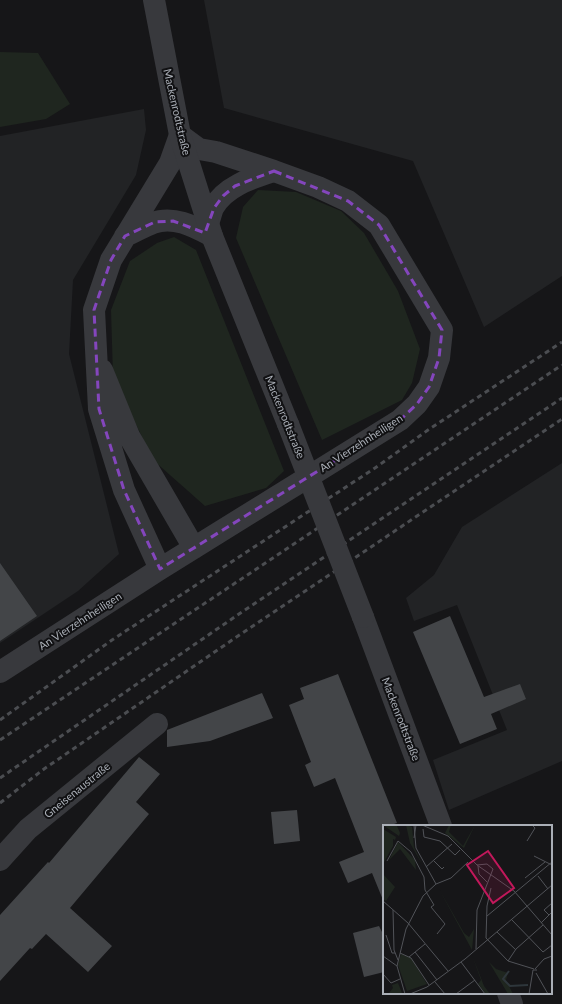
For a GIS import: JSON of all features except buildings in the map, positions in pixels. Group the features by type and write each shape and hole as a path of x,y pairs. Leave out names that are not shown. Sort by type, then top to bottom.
{"street":[{"name":"Mackenrodtstraße","path":"154,0 180,135 210,230 288,424 363,617 441,825"},
{"name":"An Vierzehnheiligen","path":"0,672 160,569 400,420 417,404 429,387 439,358 442,330 379,225 348,201 318,187 216,152 199,149 180,135"},
{"path":"160,569 124,490 99,409 94,310 111,260 170,163 180,135"},
{"path":"125,236 155,222 173,221 210,230 214,208 223,196 235,186 274,171"},
{"path":"95,352 129,436 194,548"},
{"name":"Gneisenaustraße","path":"0,860 28,829 157,724"},
{"path":"508,994 512,1004"}],"highlighted area":[{"path":"274,171 348,201 379,225 442,330 439,358 429,387 417,404 400,420 160,569 124,490 99,409 94,310 111,260 125,236 155,222 173,221 205,233 214,208 223,196 235,186"}],"shaded area":[{"path":"204,0 562,0 562,276 484,327 413,161 224,108"},
{"path":"0,52 38,53 70,104 46,119 0,127"},
{"path":"144,109 146,130 136,175 73,280 69,354 119,554 78,591 0,643 0,136"},
{"path":"258,190 296,192 341,211 364,233 398,291 420,349 412,383 402,400 322,440 236,238 243,207"},
{"path":"174,237 196,250 284,471 266,488 205,506 153,460 113,376 111,310 130,261 157,243"},
{"path":"562,463 562,761 449,810 433,760 507,730 457,605 414,621 406,598 434,575 462,527"}],"railway":[{"path":"0,720 112,640 375,468 428,430 562,342"},
{"path":"0,740 562,365"},
{"path":"0,778 239,614 562,398"},
{"path":"0,803 44,769 235,638 562,419"}]}
